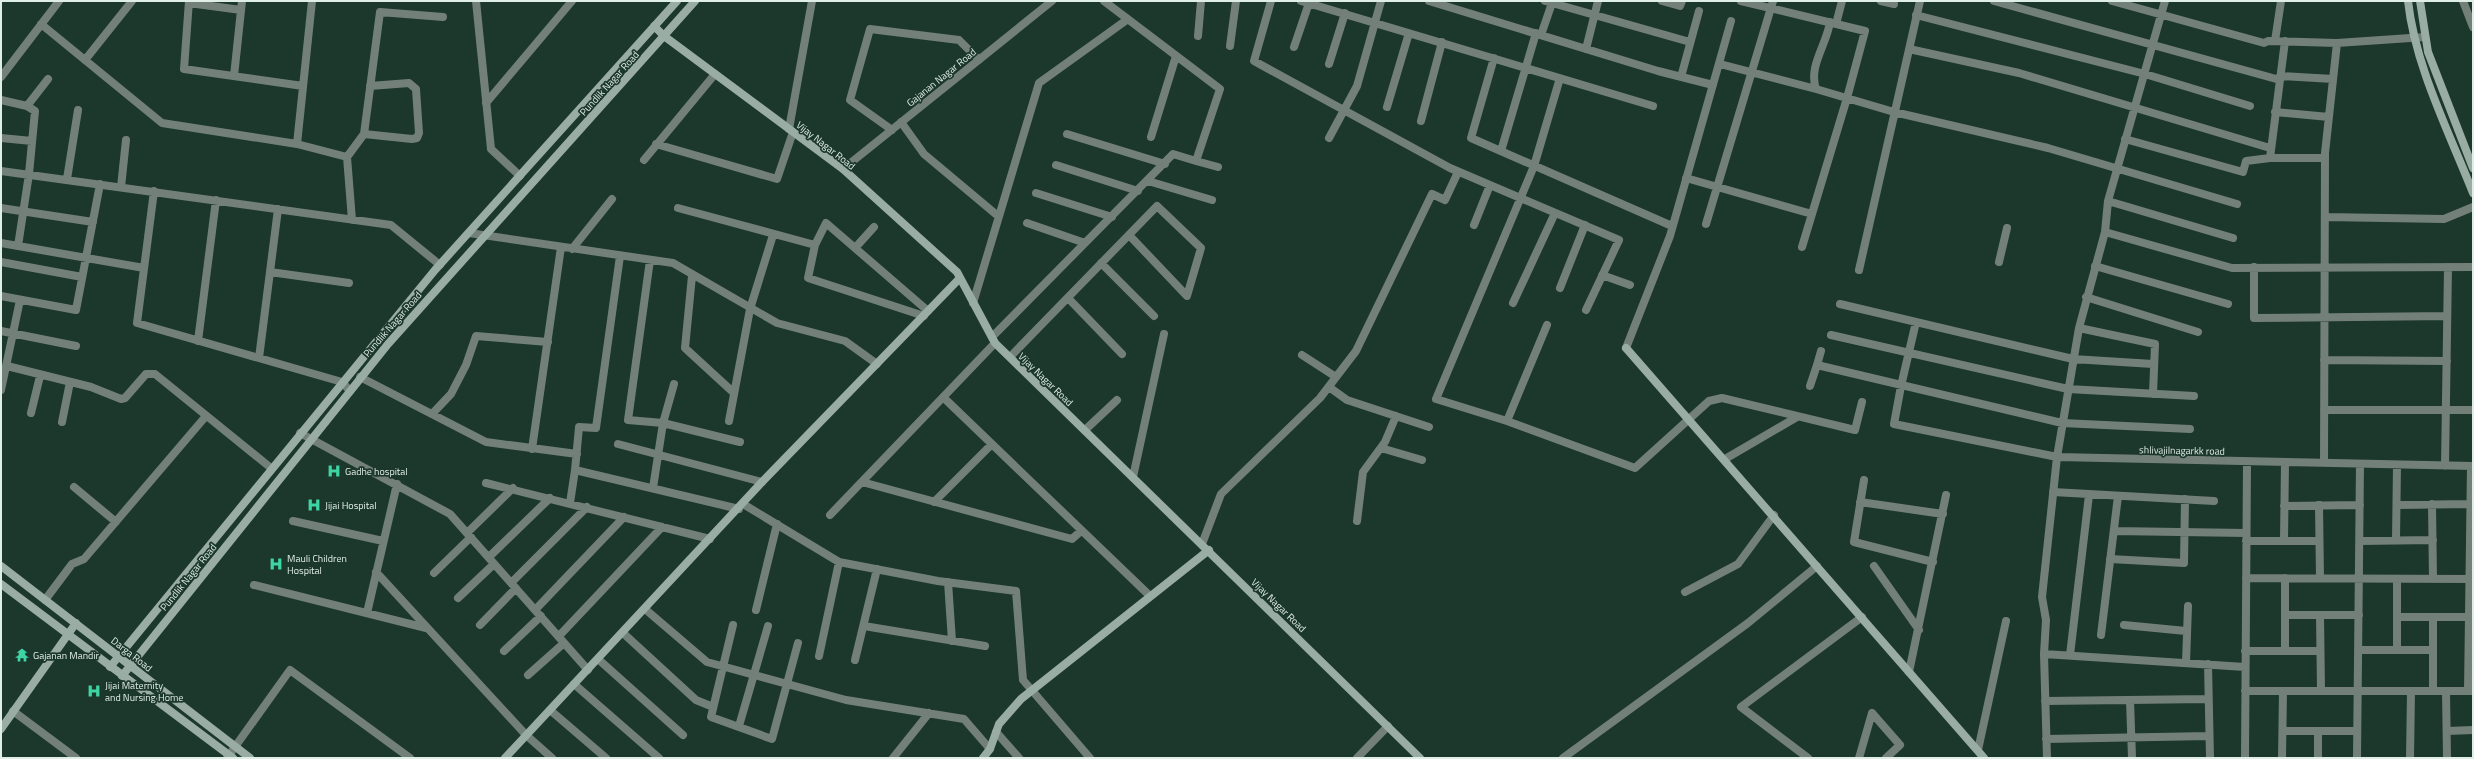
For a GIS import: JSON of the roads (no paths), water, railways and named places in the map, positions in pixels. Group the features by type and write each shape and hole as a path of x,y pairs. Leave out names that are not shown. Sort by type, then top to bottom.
{"street":[{"path":"1,77 59,1"},
{"path":"85,60 132,1"},
{"path":"297,144 312,1"},
{"path":"476,1 491,149 520,176"},
{"path":"486,103 572,1"},
{"name":"Pundlik Nagar Road","path":"110,666 271,468 440,265 677,1"},
{"name":"Pundlik Nagar Road","path":"122,676 360,377 484,236 695,1"},
{"path":"656,144 777,179 791,131 812,1"},
{"path":"1104,1 1220,89 1196,161"},
{"path":"1198,36 1201,1"},
{"path":"1230,46 1236,1"},
{"path":"1271,1 1254,61 1458,172 1618,240 1586,310"},
{"path":"1329,138 1346,110 1357,86 1382,1"},
{"path":"1429,1 1586,49 1681,77 1714,85"},
{"path":"1586,49 1598,1"},
{"path":"1662,1 1680,6 1682,1"},
{"path":"1741,1 1771,5 1865,31 1847,98 1802,247"},
{"path":"1816,89 1813,81 1816,67 1842,1"},
{"path":"1881,1 1894,4"},
{"path":"1859,270 1920,1"},
{"path":"1994,1 2280,78 2333,79"},
{"path":"2112,1 2264,43 2268,41 2337,43 2415,39 2425,37"},
{"path":"2047,758 2044,654 2046,620 2042,597 2062,423 2079,328 2086,297 2105,232 2108,202 2165,1"},
{"path":"2275,41 2281,1"},
{"path":"2408,1 2415,39 2473,193"},
{"path":"2420,1 2428,52 2473,168"},
{"path":"2463,1 2473,27"},
{"path":"234,76 241,5 189,2 184,69 303,86"},
{"name":"Gajanan Nagar Road","path":"843,169 1049,2"},
{"path":"1294,47 1305,2 1653,106"},
{"path":"1501,151 1548,2 1690,42"},
{"path":"1706,224 1771,5"},
{"path":"1681,77 1699,11"},
{"path":"352,220 347,157 364,134 380,12 443,17"},
{"path":"1329,64 1345,14"},
{"path":"1916,15 2145,74 2250,106"},
{"path":"973,303 998,216 1040,83 1128,19"},
{"path":"1731,21 1714,85 1672,226 1626,348 1774,515 1984,758"},
{"path":"41,24 162,123 297,144 347,157"},
{"name":"Vijay Nagar Road","path":"654,26 664,36 843,169 956,272 993,340 1209,550 1419,758"},
{"path":"892,130 850,100 870,29 959,40 979,60"},
{"path":"1387,107 1410,33"},
{"path":"2270,158 2270,148 2285,41"},
{"path":"1420,121 1442,42"},
{"path":"2324,463 2325,158 2337,43"},
{"path":"1909,49 2019,74 2135,106 2270,148"},
{"path":"1151,137 1176,56"},
{"path":"1494,58 1471,138 1672,226"},
{"path":"1720,64 1816,89 1894,112 2048,148 2237,204"},
{"path":"644,160 715,74"},
{"path":"1560,78 1534,166 1436,399 1507,421 1635,468 1709,401 1722,398 1855,430 1862,402"},
{"path":"27,106 48,79"},
{"path":"364,134 412,139 417,138 419,133 416,89 414,85 409,83 370,86"},
{"path":"1,100 27,106 35,111 29,174 18,246"},
{"path":"67,179 78,110"},
{"path":"2276,112 2329,117"},
{"path":"901,122 924,154 998,216"},
{"path":"1067,134 1165,164"},
{"path":"1,138 32,141"},
{"path":"2125,139 2243,172 2246,161 2270,158 2325,158"},
{"path":"121,187 126,140"},
{"path":"830,515 943,397 993,340 1085,243 1165,164 1173,154 1218,167"},
{"path":"1056,165 1138,191"},
{"path":"1,171 391,225 440,265"},
{"path":"1202,544 1221,494 1320,398 1356,351 1432,194 1445,200 1458,172"},
{"path":"1686,178 1812,214"},
{"path":"1148,181 1212,200"},
{"path":"1,296 76,310 100,184"},
{"path":"1474,225 1490,185"},
{"path":"154,191 137,323 342,382 350,390"},
{"path":"1036,193 1112,217"},
{"path":"572,249 612,199"},
{"path":"198,341 216,200"},
{"path":"2108,202 2233,238"},
{"path":"1010,357 1157,206 1201,248 1188,296 1129,235"},
{"path":"2325,217 2444,219 2473,207"},
{"path":"1,208 93,222"},
{"path":"678,208 773,235 815,245"},
{"path":"259,358 278,209"},
{"path":"1513,304 1555,213"},
{"path":"826,223 855,248 926,313 808,278 815,245 826,223"},
{"path":"1026,223 1085,243"},
{"path":"1560,288 1585,226"},
{"path":"855,248 874,227"},
{"path":"1999,262 2007,228"},
{"path":"2105,232 2232,268 2325,266 2473,267"},
{"path":"469,233 672,263 692,276 777,323 845,341 877,364"},
{"path":"728,421 750,309 773,235"},
{"path":"1,243 144,268"},
{"path":"532,449 561,247"},
{"path":"570,503 579,427 596,428 620,256"},
{"path":"650,260 628,420 663,423 740,442"},
{"path":"1,262 82,277"},
{"path":"1101,263 1154,316"},
{"path":"2095,266 2228,304"},
{"path":"2254,267 2254,318 2448,316"},
{"path":"2445,466 2448,267"},
{"path":"270,272 349,283"},
{"path":"1602,275 1630,285"},
{"path":"692,276 685,348 734,393"},
{"path":"505,758 741,507 762,482 960,278"},
{"path":"2086,297 2198,332"},
{"path":"1068,298 1122,354"},
{"path":"1,390 5,364 14,334 20,300"},
{"path":"1840,304 2074,359 2152,364"},
{"path":"1900,386 1916,322"},
{"path":"1507,421 1547,324"},
{"path":"2079,328 2155,344 2152,364 2152,394"},
{"path":"1,331 76,346"},
{"path":"1133,477 1164,334"},
{"path":"1831,335 2068,389 2194,396"},
{"path":"432,414 451,394 466,365 476,336 548,342"},
{"path":"1810,386 1821,351"},
{"path":"1302,355 1336,377"},
{"path":"2324,360 2447,361"},
{"path":"5,364 40,376 92,387 121,400 125,398 146,374 150,372 271,468"},
{"path":"1817,365 1900,386 2062,423 2190,430"},
{"path":"31,413 40,376"},
{"path":"360,377 486,442 577,454"},
{"path":"62,422 70,382"},
{"path":"653,488 657,454 663,423 674,384"},
{"name":"shlivajilnagarkk road","path":"1900,386 1894,424 2057,457 2472,466"},
{"path":"1328,387 1347,400 1429,427"},
{"path":"943,397 1150,596"},
{"path":"1085,430 1117,400"},
{"path":"2324,410 2473,410"},
{"path":"45,600 72,564 84,559 206,416"},
{"path":"1357,521 1363,472 1381,448 1396,416"},
{"path":"1725,459 1797,417"},
{"path":"300,433 397,484 450,514 588,670"},
{"path":"618,444 762,482"},
{"path":"934,502 992,444"},
{"path":"1381,448 1422,460"},
{"path":"2245,758 2247,462"},
{"path":"2284,541 2285,462"},
{"path":"2357,758 2359,691 2360,464"},
{"path":"2396,540 2397,465"},
{"path":"2245,691 2471,691 2470,618 2472,579 2472,466"},
{"path":"575,470 741,507 777,524 839,562 948,582 1016,591 1023,680 1090,758"},
{"path":"1864,480 1854,537 1857,544 1933,562"},
{"path":"862,482 1072,539 1081,531"},
{"path":"486,483 514,488 710,539"},
{"path":"367,613 397,484"},
{"path":"74,487 116,522"},
{"path":"434,573 514,488"},
{"path":"2053,492 2214,501"},
{"path":"2070,655 2089,495"},
{"path":"1910,672 1946,496"},
{"path":"2101,635 2118,496"},
{"path":"458,598 550,498"},
{"path":"2110,560 2184,563 2185,499"},
{"path":"1860,502 1943,514"},
{"path":"2432,504 2433,579"},
{"path":"2397,505 2471,504"},
{"path":"2319,505 2320,578"},
{"path":"2284,506 2360,505"},
{"path":"480,625 587,507"},
{"path":"1685,592 1738,564 1774,515"},
{"path":"535,610 624,517"},
{"path":"293,520 383,541"},
{"path":"756,610 777,524"},
{"path":"558,636 662,527"},
{"path":"2114,531 2185,532 2284,541 2319,541"},
{"path":"2360,540 2433,540"},
{"path":"207,547 218,556"},
{"path":"983,758 990,749 999,724 1021,699 1209,550"},
{"path":"819,656 839,562"},
{"name":"Darga Road","path":"1,566 250,758"},
{"path":"1563,758 1748,623 1817,566"},
{"path":"1874,566 1919,630"},
{"path":"855,660 877,569"},
{"path":"376,572 526,735 552,758"},
{"path":"2246,578 2472,579"},
{"path":"2284,578 2285,651"},
{"path":"2397,579 2397,650"},
{"path":"948,582 952,641"},
{"path":"1,584 230,757 235,747 290,670 410,758"},
{"path":"254,585 427,628"},
{"path":"2186,663 2188,606"},
{"path":"645,609 707,662 788,682 846,700 964,719 990,749"},
{"path":"2320,615 2320,691"},
{"path":"2285,616 2359,615"},
{"path":"504,651 541,616"},
{"path":"1808,758 1741,707 1862,617"},
{"path":"2397,617 2470,618"},
{"path":"2433,617 2433,691"},
{"path":"1978,750 2006,621"},
{"path":"1,729 76,623"},
{"path":"733,625 724,666 712,707 711,717 772,739 798,643"},
{"path":"2124,625 2186,631"},
{"path":"739,726 768,626"},
{"path":"864,626 985,646"},
{"path":"622,633 696,700 712,707"},
{"path":"528,675 564,643"},
{"path":"2359,650 2433,650"},
{"path":"2245,651 2320,651"},
{"path":"2044,654 2245,666"},
{"path":"598,659 683,735"},
{"path":"2208,664 2210,758"},
{"path":"574,684 659,758"},
{"path":"2282,758 2283,691"},
{"path":"2410,758 2411,691"},
{"path":"2446,691 2447,758"},
{"path":"2045,702 2208,699"},
{"path":"2130,700 2132,758"},
{"path":"550,710 606,758"},
{"path":"13,711 76,758"},
{"path":"893,758 929,713"},
{"path":"1859,758 1872,713 1900,745 1886,758"},
{"path":"1357,758 1388,726"},
{"path":"2447,731 2473,730"},
{"path":"2283,731 2357,731"},
{"path":"996,732 1019,758"},
{"path":"2318,732 2318,758"},
{"path":"2046,739 2209,736"}],"place":[{"name":"Gadhe hospital","path":"334,471"},
{"name":"Jijai Hospital","path":"314,505"},
{"name":"Mauli Children Hospital","path":"276,564"},
{"name":"Gajanan Mandir","path":"22,655"},
{"name":"Jijai Maternity and Nursing Home","path":"94,691"}]}
